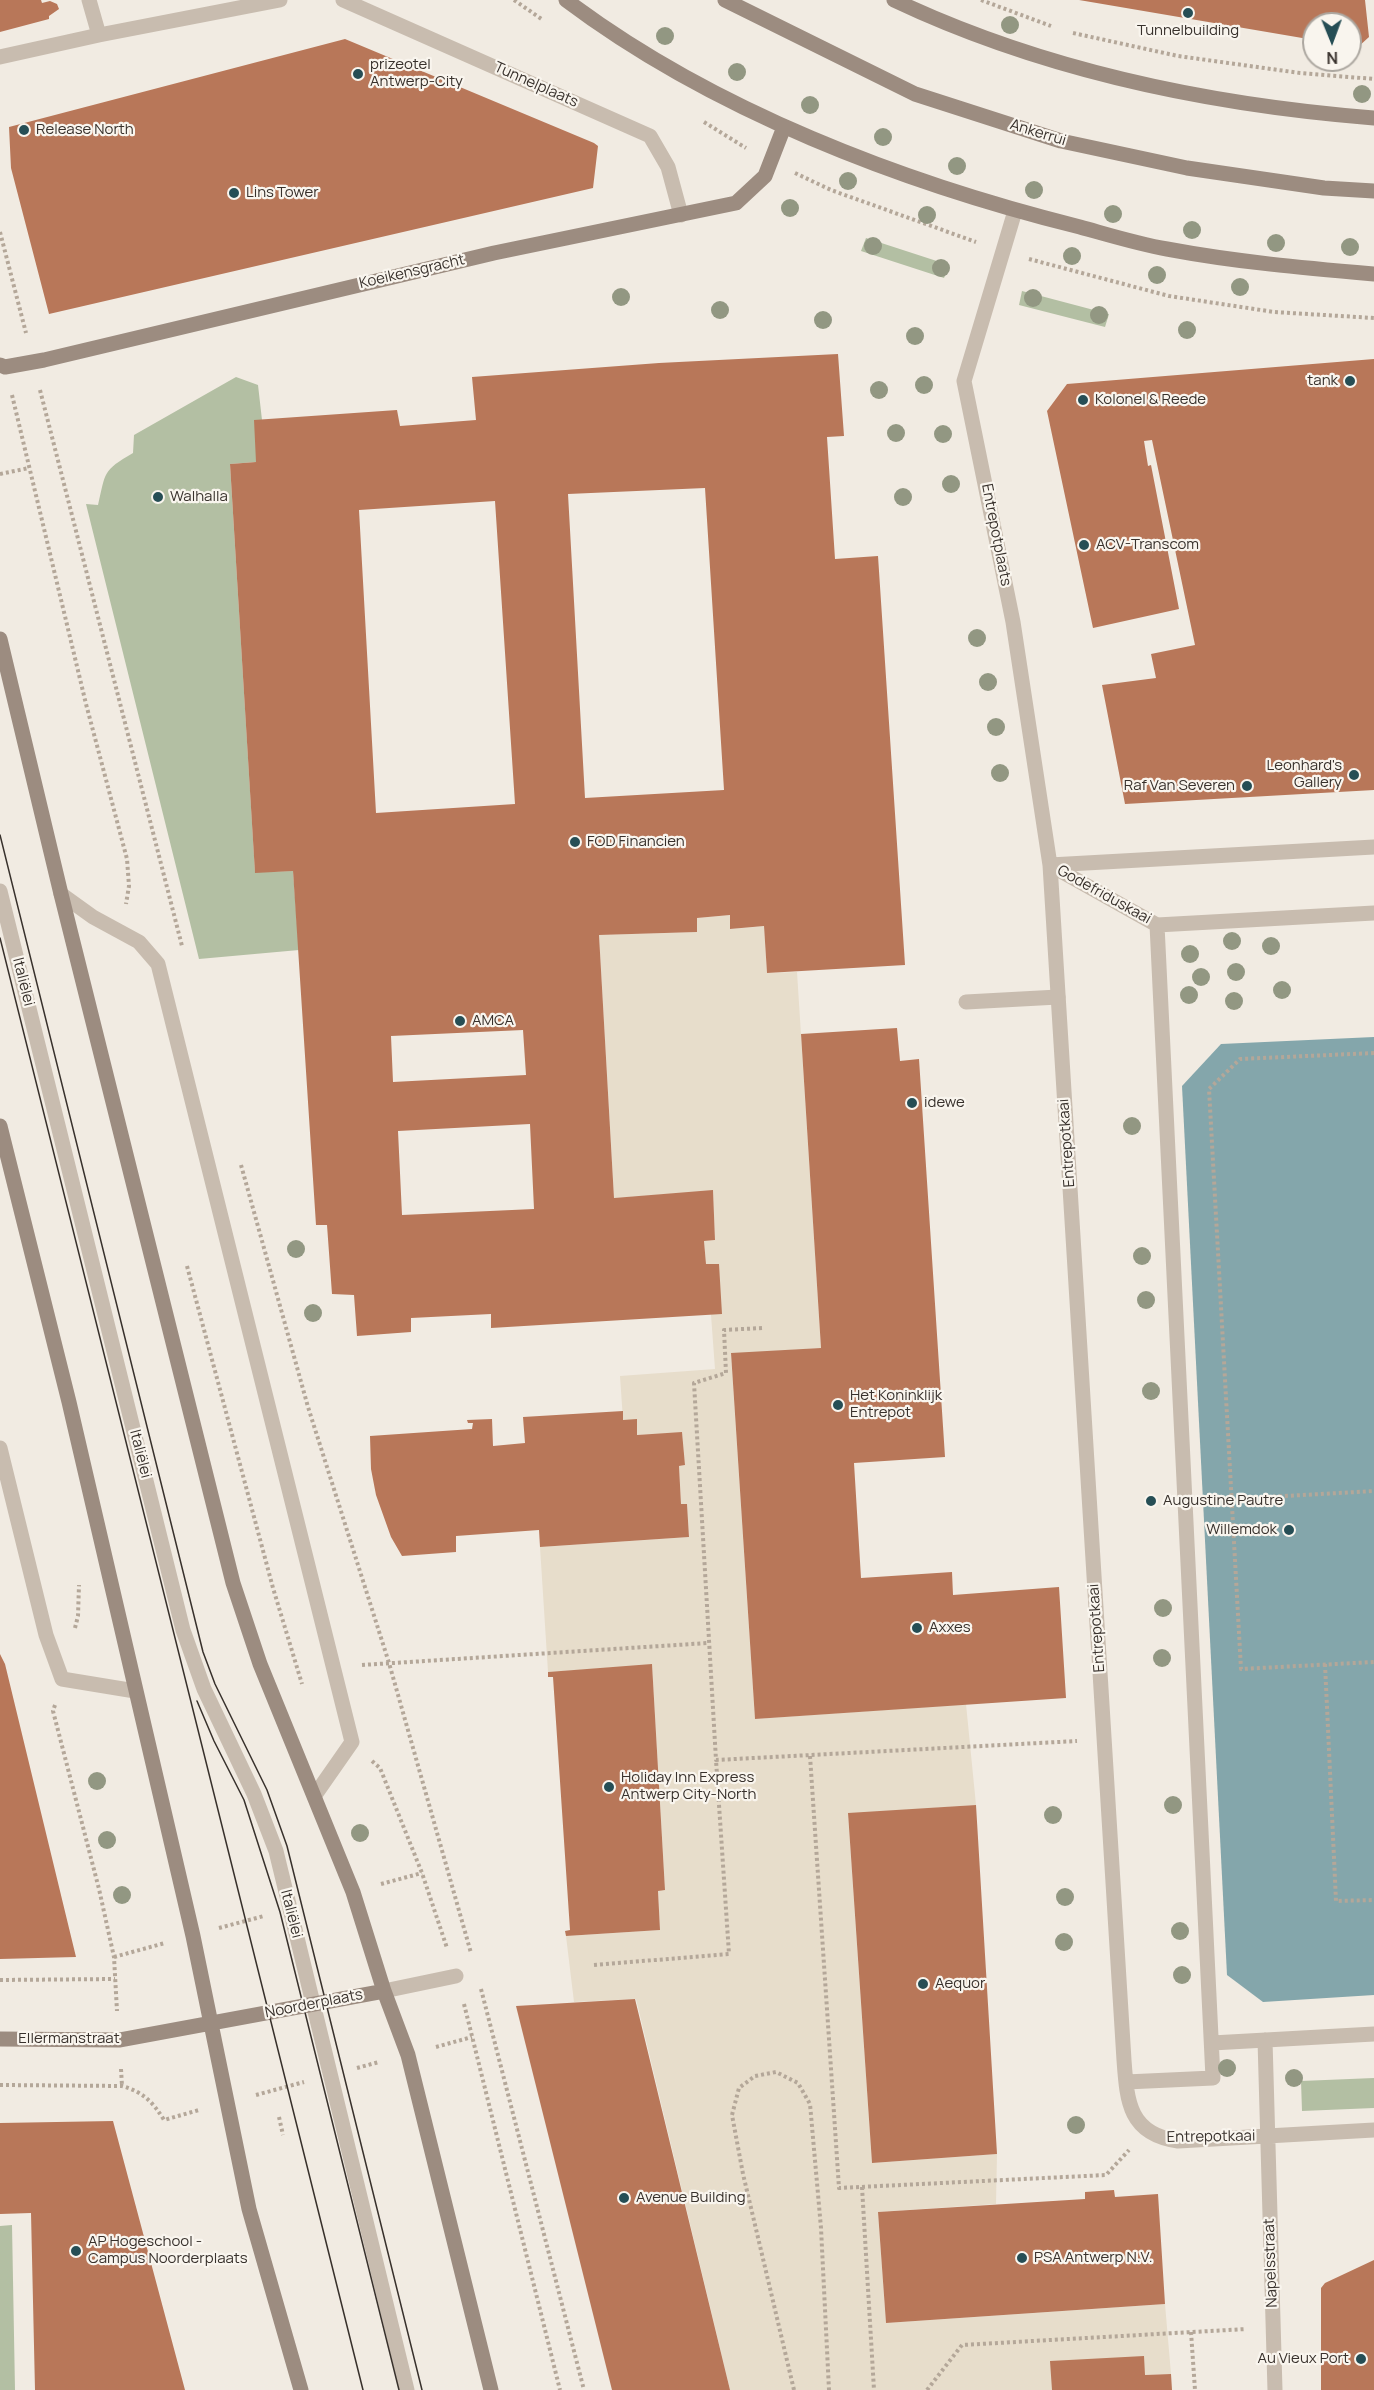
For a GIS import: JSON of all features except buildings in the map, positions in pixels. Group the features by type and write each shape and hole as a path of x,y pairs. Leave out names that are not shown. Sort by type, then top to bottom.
{"main road":[{"path":"566,0 639,50 784,127 943,188 1015,211 1166,249 1269,265 1374,274"},
{"name":"Ankerrui","path":"725,0 915,94 1061,141 1187,168 1324,188 1374,191"},
{"path":"894,0 948,25 1054,62 1173,90 1291,110 1374,118"},
{"name":"Koeikensgracht","path":"2,366 33,362 494,253 736,203 765,176 784,127"},
{"path":"0,639 61,894 233,1583 260,1664 353,1892 384,1991"},
{"path":"0,1126 69,1402 193,1936 209,2025 249,2209 301,2390"},
{"name":"Noorderplaats","path":"209,2025 384,1991 408,2055 491,2390"},
{"name":"Ellermanstraat","path":"0,2039 119,2040 209,2025"}],"street":[{"path":"89,0 99,34"},
{"path":"0,57 99,34 280,0"},
{"name":"Tunnelplaats","path":"344,0 650,136 668,167 681,215"},
{"name":"Entrepotplaats","path":"1015,211 964,381 1011,611 1050,865"},
{"name":"Godefriduskaai","path":"1050,865 1374,847"},
{"name":"Godefriduskaai","path":"1050,865 1157,925 1374,913"},
{"name":"Entrepotkaai","path":"1050,865 1129,2104 1136,2119 1147,2132 1160,2138 1178,2140 1374,2130"},
{"name":"Italiëlei","path":"0,891 183,1630 204,1689 255,1794 276,1851 407,2390"},
{"path":"61,894 93,917 139,942 158,964 352,1742 315,1795"},
{"path":"1126,2082 1213,2078 1157,925"},
{"path":"966,1002 1058,997"},
{"path":"0,1448 46,1635 62,1679 135,1691"},
{"path":"384,1991 456,1976"},
{"path":"1212,2043 1374,2034"},
{"name":"Napelsstraat","path":"1264,2040 1275,2390"}],"path":[{"path":"981,0 1054,27"},
{"path":"1065,31 1178,56 1374,79"},
{"path":"0,232 183,947"},
{"path":"2,366 30,468 86,704 127,859 129,886 122,932"},
{"path":"0,474 30,468"},
{"path":"1374,1053 1240,1059 1209,1089 1241,1669 1374,1662"},
{"path":"241,1163 308,1407 389,1663 474,1964"},
{"path":"184,1254 273,1588 303,1687"},
{"path":"594,1965 729,1954 708,1643 694,1383 726,1372 724,1330 762,1328"},
{"path":"1231,1499 1374,1491"},
{"path":"76,1575 79,1586 78,1616 53,1711 114,1957 290,1909"},
{"path":"334,1667 708,1643"},
{"path":"1325,1664 1336,1901 1374,1900"},
{"path":"716,1760 1105,1740"},
{"path":"352,1742 380,1768 422,1873 456,1976 560,2390"},
{"path":"810,1756 839,2188 1106,2175 1147,2132"},
{"path":"353,1892 422,1873"},
{"path":"0,1980 115,1979"},
{"path":"480,1986 584,2390"},
{"path":"793,2389 743,2174 732,2115 740,2088 755,2076 776,2072 798,2084 810,2104 821,2228 829,2390"},
{"path":"0,2085 122,2086 140,2091 154,2104 164,2120"},
{"path":"279,2116 283,2135"},
{"path":"862,2187 874,2390"},
{"path":"927,2390 962,2345 1273,2327"},
{"path":"1191,2332 1195,2390"}],"green space":[{"path":"866,238 949,265 944,278 861,251"},
{"path":"1022,291 1109,314 1105,327 1019,305"},
{"path":"236,377 258,385 262,420 256,462 230,464 255,872 293,871 299,950 199,959 86,504 98,505 107,473 133,453 134,435"},
{"path":"1374,2078 1374,2108 1302,2111 1301,2081"},
{"path":"12,2225 15,2390 0,2390 0,2226"}],"shaded area":[{"path":"730,915 731,929 764,926 767,973 797,972 821,1348 731,1354 755,1719 966,1704 976,1805 848,1814 872,2163 997,2154 996,2204 878,2212 886,2323 1165,2304 1171,2374 1145,2375 1052,2390 730,2390 636,1999 574,2002 566,1936 660,1930 658,1891 665,1889 652,1665 548,1672 540,1547 689,1537 687,1504 681,1504 679,1466 685,1465 682,1433 637,1435 636,1420 623,1420 620,1376 715,1369 711,1315 719,1264 706,1264 704,1241 715,1240 713,1191 614,1198 599,935 697,932 697,918"}],"water":[{"name":"Willemdok","path":"1374,1037 1374,1995 1263,2002 1227,1975 1182,1086 1221,1044"}],"tram line":[{"path":"0,835 203,1652 215,1684 267,1790 287,1846 422,2390"},
{"path":"0,938 363,2390"},
{"path":"197,1701 244,1800 280,1912 399,2390"}],"place":[{"name":"Tunnelbuilding","path":"1188,13"},
{"name":"prizeotel Antwerp-City","path":"358,74"},
{"name":"Release North","path":"24,130"},
{"name":"Lins Tower","path":"234,193"},
{"name":"tank","path":"1350,381"},
{"name":"Kolonel & Reede","path":"1083,400"},
{"name":"Walhalla","path":"158,497"},
{"name":"ACV-Transcom","path":"1084,545"},
{"name":"Leonhard's Gallery","path":"1354,775"},
{"name":"Raf Van Severen","path":"1247,786"},
{"name":"FOD Financien","path":"575,842"},
{"name":"AMCA","path":"460,1021"},
{"name":"idewe","path":"912,1103"},
{"name":"Het Koninklijk Entrepot","path":"838,1405"},
{"name":"Augustine Pautre","path":"1151,1501"},
{"name":"Willemdok","path":"1289,1530"},
{"name":"Axxes","path":"917,1628"},
{"name":"Holiday Inn Express Antwerp City-North","path":"609,1787"},
{"name":"Aequor","path":"923,1984"},
{"name":"Avenue Building","path":"624,2198"},
{"name":"AP Hogeschool - Campus Noorderplaats","path":"76,2251"},
{"name":"PSA Antwerp N.V.","path":"1022,2258"},
{"name":"Au Vieux Port","path":"1361,2359"}]}
